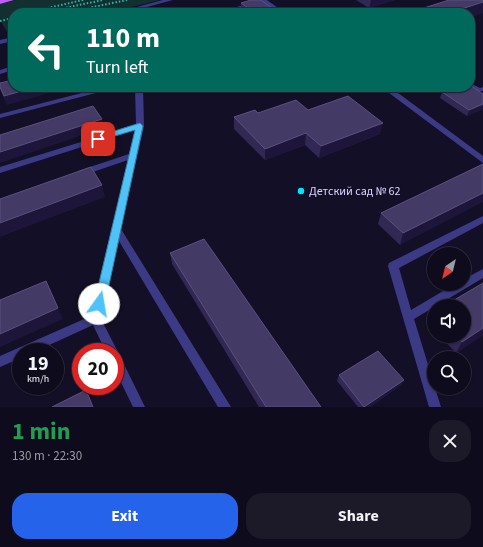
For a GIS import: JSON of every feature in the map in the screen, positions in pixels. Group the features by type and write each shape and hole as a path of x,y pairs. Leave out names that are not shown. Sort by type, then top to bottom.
{"main road":[{"path":"0,2 11,0"}],"lane":[{"path":"137,8 170,0"},
{"path":"237,8 264,0 275,8"},
{"path":"0,116 94,92"},
{"path":"108,343 96,319 140,126 139,92"},
{"path":"392,92 483,160"},
{"path":"0,170 140,126"},
{"path":"74,175 133,156"},
{"path":"435,407 393,266 483,219"},
{"path":"116,228 225,407"},
{"path":"408,317 483,273"},
{"path":"42,343 96,319"},
{"path":"0,362 12,357"},
{"path":"124,376 139,407"}],"path":[{"path":"48,8 83,0 86,3"},
{"path":"64,8 103,0"},
{"path":"88,8 127,0"}],"green space":[{"path":"16,0 160,0 127,8 8,8 8,34 0,20 0,4"}],"building":[{"path":"251,0 261,0 272,8 248,8 241,3"},
{"path":"449,0 483,0 483,2 464,8 424,8"},
{"path":"8,81 8,92 18,92 4,96 0,83"},
{"path":"475,88 483,94 483,104 469,110 442,92 475,92"},
{"path":"348,96 383,123 321,146 306,133 265,149 234,117 255,110 258,113 296,100 308,110"},
{"path":"93,106 102,119 0,152 0,135"},
{"path":"483,164 483,193 403,233 381,213"},
{"path":"91,167 102,185 0,223 0,199"},
{"path":"204,239 321,407 266,407 170,253"},
{"path":"46,281 58,308 0,334 0,300"},
{"path":"483,283 483,328 471,336 471,299 456,299"},
{"path":"378,351 404,380 364,407 339,375"},
{"path":"76,395 88,395 93,407 52,407"}],"place":[{"name":"Детский сад № 62","path":"301,191"}],"route":[{"path":"98,139 140,126 99,304"}]}
